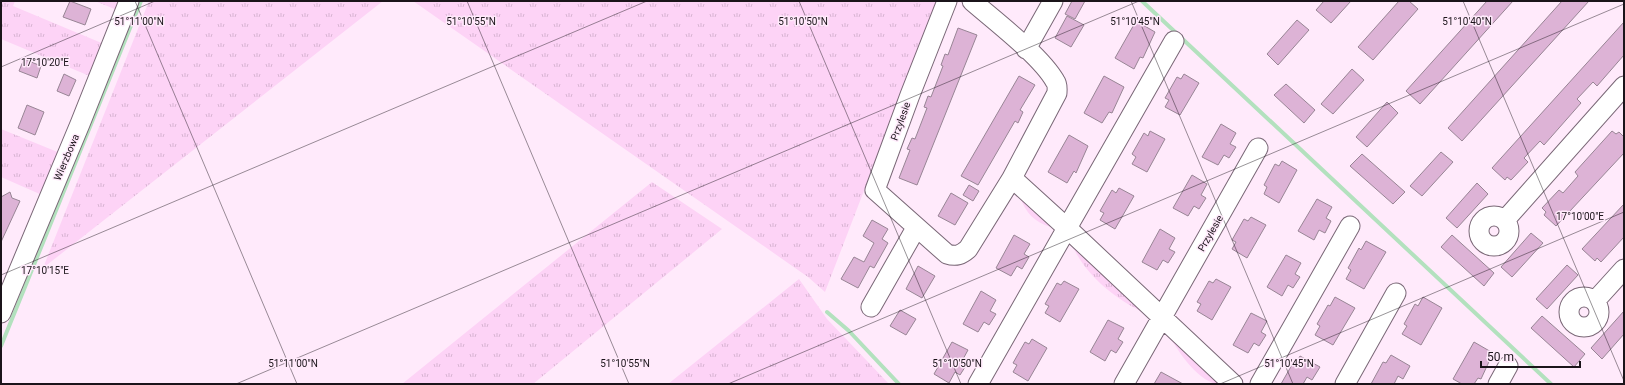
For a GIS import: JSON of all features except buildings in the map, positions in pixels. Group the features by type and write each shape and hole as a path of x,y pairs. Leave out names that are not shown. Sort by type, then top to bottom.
{"street":[{"name":"Wierzbowa","path":"1,313 80,124 129,1"},
{"name":"Przylesie","path":"947,1 875,190 947,254 954,256 962,254 968,249 1012,178 1057,93 1056,83 1048,70 1026,48 972,1"},
{"path":"1026,48 1053,1"},
{"path":"978,384 1174,41"},
{"path":"1505,220 1624,86"},
{"name":"Przylesie","path":"1124,384 1258,148"},
{"path":"1012,178 1233,384"},
{"path":"1260,384 1350,226"},
{"path":"871,307 916,228"},
{"path":"1595,301 1624,269"},
{"path":"1345,384 1396,293"},
{"path":"1498,384 1508,366"}],"green space":[{"path":"1,1 15,1 13,6 104,44 92,77 1,39"},
{"path":"95,1 121,1 117,10"},
{"path":"149,1 383,1 43,268"},
{"path":"413,1 937,1 825,292 808,277"},
{"path":"1,129 60,153 42,195 1,177"},
{"path":"652,182 722,229 533,384 402,384"},
{"path":"1020,197 1051,227 1035,220 1025,208"},
{"path":"1073,247 1144,313 1123,301 1103,286 1086,268"},
{"path":"799,279 827,319 889,384 668,384"},
{"path":"1170,337 1220,384 1212,383 1198,373 1185,359"}],"waterway":[{"path":"1,346 141,1"},
{"path":"1142,1 1551,384"},
{"path":"827,312 849,331 899,384"}]}
